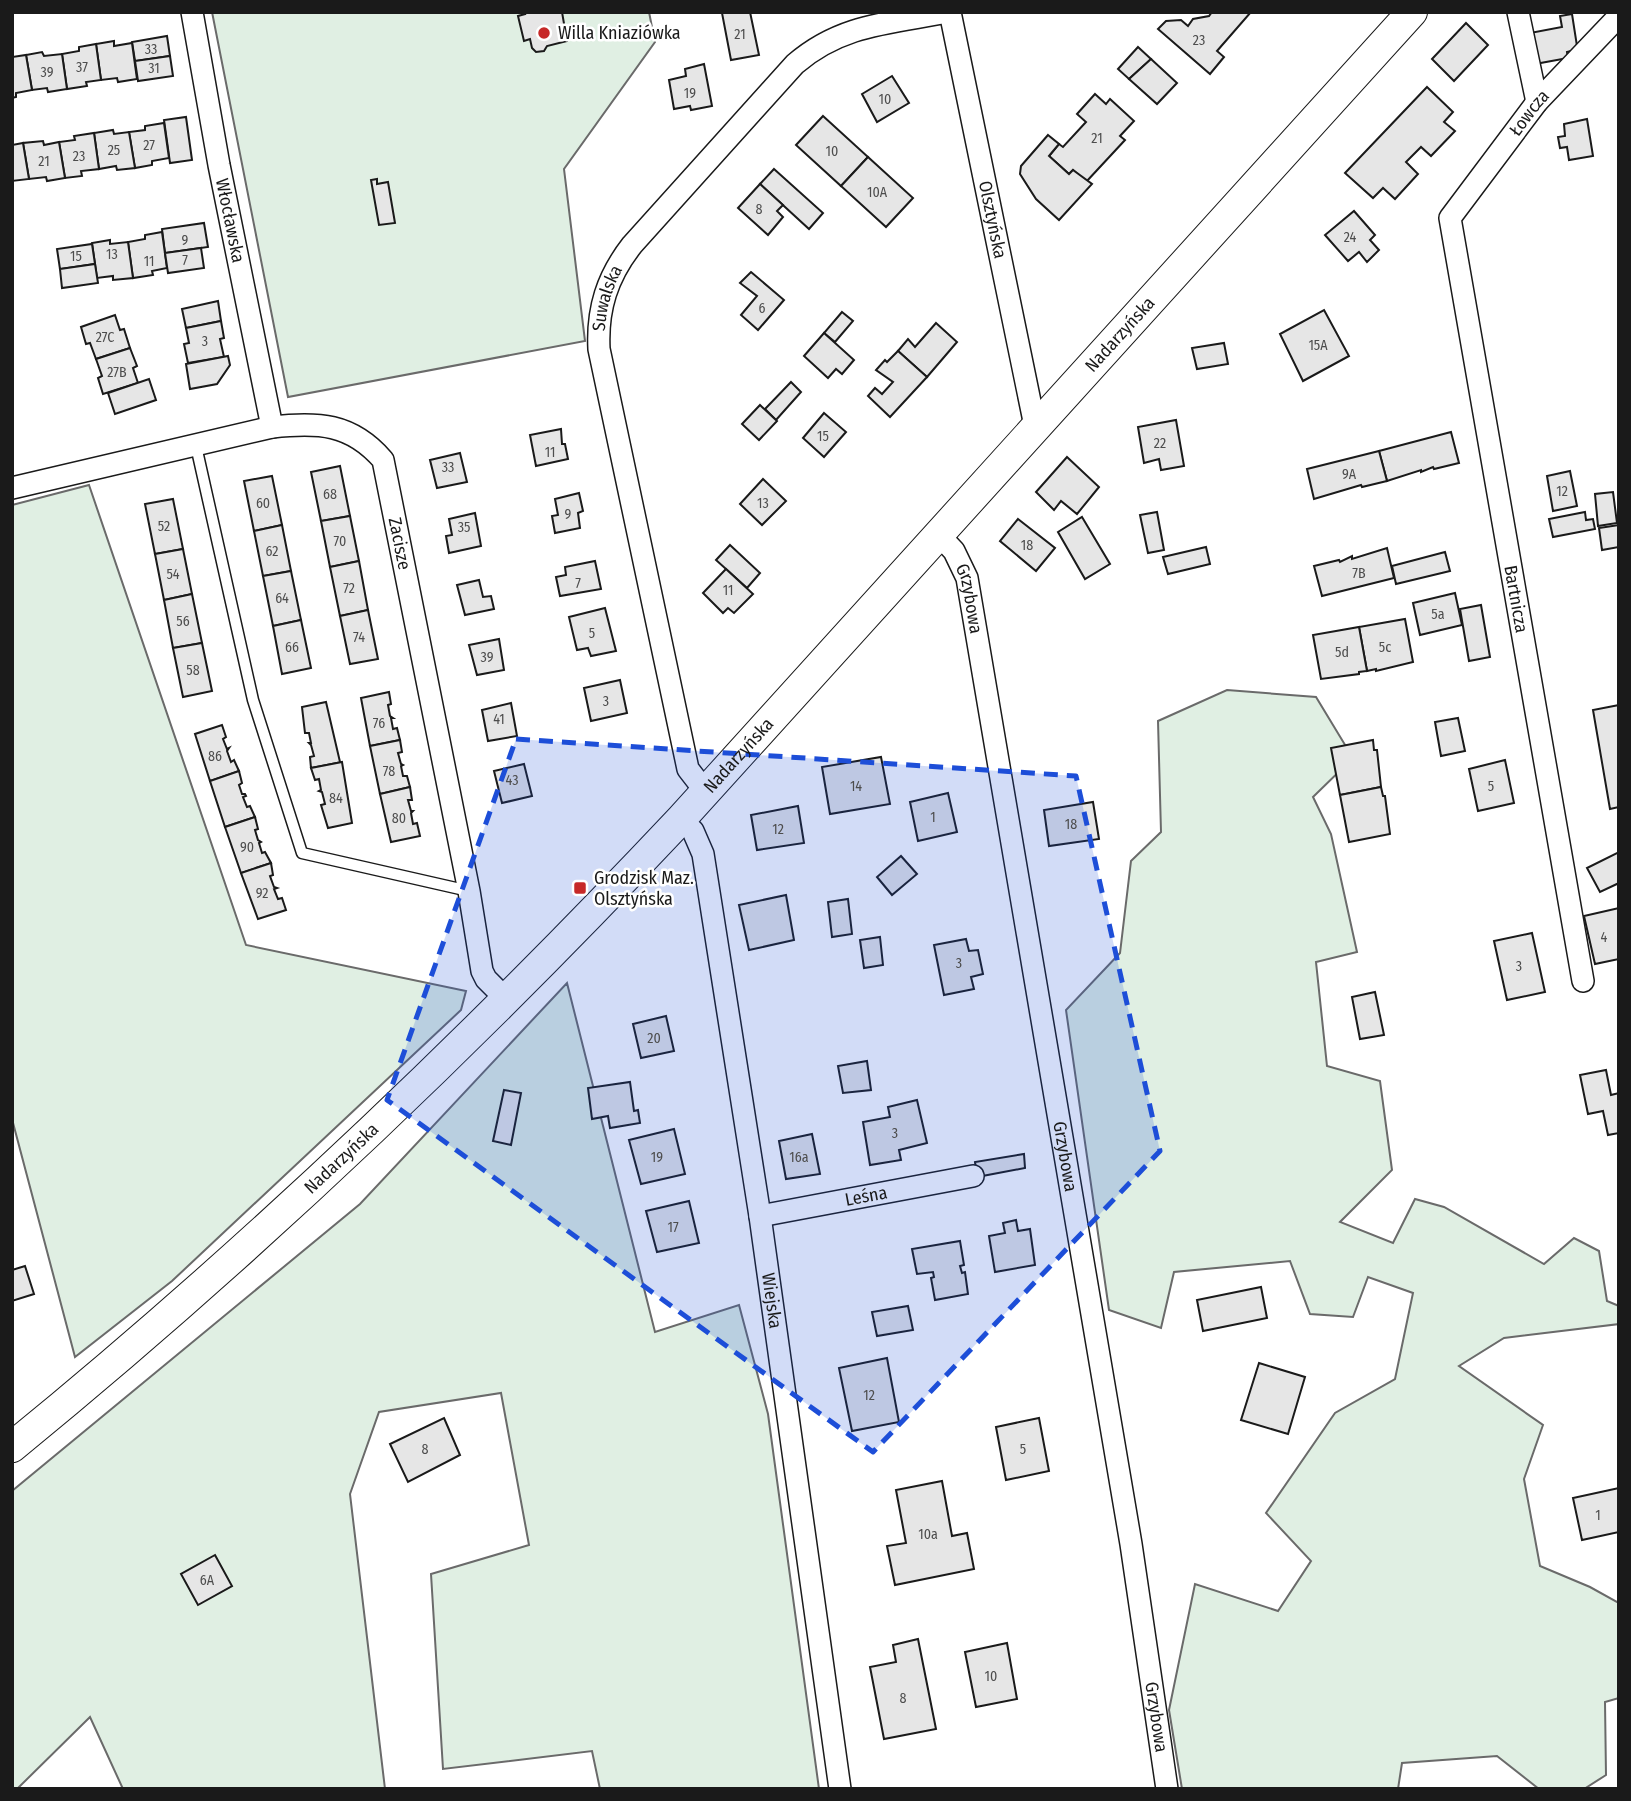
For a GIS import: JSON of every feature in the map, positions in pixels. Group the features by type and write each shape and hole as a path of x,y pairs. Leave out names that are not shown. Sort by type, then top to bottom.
{"street":[{"name":"Włocławska","path":"192,12 219,165 272,427"},
{"name":"Olsztyńska","path":"949,12 1035,426"},
{"name":"Suwalska","path":"705,791 688,769 599,349 598,328 607,284 632,245 795,64 810,51 845,32 949,12"},
{"name":"Nadarzyńska","path":"12,1447 191,1296 411,1094 507,1000 681,819 1412,12"},
{"path":"1518,12 1537,102"},
{"name":"Łowcza","path":"1450,218 1537,102 1619,16"},
{"name":"Bartnicza","path":"1450,218 1583,981"},
{"name":"Zacisze","path":"12,488 272,427 296,425 338,428 363,441 383,460 470,891 482,971 486,979 507,1000"},
{"name":"Grzybowa","path":"938,534 954,551 967,578 1132,1544 1167,1789"},
{"name":"Wiejska","path":"681,819 693,831 703,854 760,1216 840,1789"},
{"name":"Leśna","path":"760,1216 973,1176"}],"lane":[{"path":"196,446 253,700 302,853 470,891"}],"highlighted area":[{"path":"516,739 1076,776 1160,1151 873,1452 387,1100"}],"green space":[{"path":"212,12 649,12 655,42 564,169 585,341 288,397"},
{"path":"89,485 246,945 466,991 461,1010 172,1281 75,1357 12,1119 12,505"},
{"path":"1227,690 1316,697 1353,758 1313,797 1331,834 1357,952 1316,962 1327,1066 1380,1081 1392,1170 1340,1222 1393,1243 1415,1199 1444,1207 1544,1264 1574,1238 1599,1251 1607,1301 1619,1306 1619,1324 1504,1338 1459,1366 1543,1425 1524,1479 1540,1566 1590,1587 1619,1603 1619,1698 1605,1702 1606,1775 1584,1789 1539,1789 1497,1756 1402,1763 1398,1789 1182,1789 1169,1710 1195,1584 1278,1611 1311,1561 1266,1513 1335,1413 1395,1379 1413,1293 1368,1277 1353,1317 1310,1314 1290,1261 1174,1272 1161,1328 1109,1310 1066,1010 1120,953 1131,861 1161,832 1158,721"},
{"path":"567,983 655,1332 739,1305 768,1414 819,1789 600,1789 592,1751 443,1769 431,1574 529,1545 501,1393 379,1412 350,1494 385,1789 123,1789 90,1717 17,1789 12,1789 12,1491 360,1204"}],"building":[{"name":"Willa Kniaziówka","path":"524,12 562,12 567,41 536,52 530,39 524,41 518,16 525,14"},
{"path":"750,12 759,55 731,60 722,13"},
{"path":"1212,12 1251,12 1217,51 1224,57 1210,74 1158,29 1166,21 1181,20 1188,26 1193,19 1209,16"},
{"path":"1572,14 1577,46 1575,50 1567,52 1568,58 1535,64 1530,33 1562,27 1560,16"},
{"path":"1466,23 1488,45 1454,81 1432,59"},
{"path":"167,36 170,56 135,61 132,42"},
{"path":"114,41 114,46 132,43 137,79 118,82 117,78 101,80 96,44"},
{"path":"96,44 101,80 86,82 87,86 67,89 62,54"},
{"path":"1138,47 1151,59 1129,79 1118,69"},
{"path":"42,52 44,56 62,54 67,89 48,92 47,88 32,90 26,55"},
{"path":"26,55 32,90 16,93 16,97 12,98 12,57"},
{"path":"170,56 173,76 138,81 135,61"},
{"path":"1151,59 1177,83 1157,104 1129,79"},
{"path":"704,64 712,106 691,110 690,106 674,109 669,80 686,76 685,69"},
{"path":"892,76 909,103 877,122 862,94"},
{"path":"1427,87 1453,112 1444,122 1455,131 1431,156 1421,147 1406,162 1418,174 1395,199 1383,188 1373,198 1345,173"},
{"path":"1095,94 1106,104 1110,99 1134,121 1120,136 1125,140 1086,182 1073,170 1069,174 1049,156 1059,144 1063,147 1086,122 1077,114"},
{"path":"823,116 868,157 841,186 796,145"},
{"path":"186,117 192,160 170,163 164,120"},
{"path":"1587,119 1593,156 1569,160 1567,147 1560,148 1558,137 1565,136 1564,124"},
{"path":"164,123 169,158 135,168 129,132"},
{"path":"113,130 114,134 129,132 135,168 117,170 116,166 99,169 94,133"},
{"path":"94,133 99,169 81,171 82,176 65,178 59,142"},
{"path":"1048,135 1059,144 1049,156 1069,174 1073,170 1092,184 1059,220 1036,199 1020,174 1021,166"},
{"path":"43,141 44,145 59,142 65,178 47,181 46,177 29,179 23,143"},
{"path":"23,143 29,179 12,181 12,145"},
{"path":"868,157 913,198 886,227 841,186"},
{"path":"774,169 823,213 809,229 760,184"},
{"path":"377,179 377,184 388,182 395,223 379,225 371,180"},
{"path":"760,184 783,205 777,211 783,217 768,235 738,208"},
{"path":"1354,211 1375,235 1370,240 1379,250 1367,262 1359,252 1348,261 1325,235"},
{"path":"204,223 208,247 165,253 162,229"},
{"path":"162,232 167,268 152,271 153,275 133,278 128,242"},
{"path":"110,240 110,244 128,242 133,278 97,278 92,243"},
{"path":"92,244 95,264 60,269 57,249"},
{"path":"201,248 204,268 168,273 165,253"},
{"path":"95,264 98,283 62,288 60,269"},
{"path":"751,272 784,300 758,330 741,315 757,296 740,283"},
{"path":"218,301 221,321 186,328 182,309"},
{"path":"1324,310 1349,356 1303,381 1280,334"},
{"path":"842,312 853,321 835,342 824,333"},
{"path":"115,315 120,330 124,329 130,348 96,359 90,343 86,344 81,327"},
{"path":"221,321 224,338 220,339 224,357 188,363 184,344 189,343 186,328"},
{"path":"936,323 957,342 927,377 898,351 908,339 915,347"},
{"path":"824,333 854,360 842,374 836,369 828,378 804,356"},
{"path":"1224,343 1228,364 1197,369 1192,348"},
{"path":"130,348 137,366 133,368 138,383 103,394 98,378 102,376 96,359"},
{"path":"898,351 927,377 890,417 868,396 875,388 882,394 893,382 876,370"},
{"path":"228,356 230,365 217,384 190,389 186,364"},
{"path":"149,379 156,400 115,414 108,393"},
{"path":"791,382 801,392 776,420 765,409"},
{"path":"760,405 777,421 759,440 742,424"},
{"path":"824,413 846,432 824,457 803,438"},
{"path":"1176,420 1184,466 1161,470 1159,459 1144,463 1138,427"},
{"path":"561,429 562,444 565,444 568,459 536,466 530,435"},
{"path":"1451,432 1459,463 1421,470 1387,481 1379,451"},
{"path":"1379,451 1387,481 1362,487 1361,485 1314,499 1307,469"},
{"path":"460,453 467,482 437,488 430,460"},
{"path":"1067,457 1099,487 1077,514 1061,501 1054,510 1036,492"},
{"path":"340,466 350,516 321,521 311,472"},
{"path":"1570,471 1577,506 1553,511 1547,476"},
{"path":"272,476 282,525 254,531 244,481"},
{"path":"763,479 786,501 762,525 740,504"},
{"path":"1613,492 1617,523 1598,526 1595,494"},
{"path":"579,493 583,511 578,513 580,528 555,533 552,516 558,515 555,499"},
{"path":"173,499 183,549 155,554 145,504"},
{"path":"1157,512 1164,550 1148,553 1140,515"},
{"path":"1585,512 1586,520 1593,519 1595,529 1553,537 1549,519"},
{"path":"475,513 481,546 449,553 446,536 452,535 449,519"},
{"path":"350,516 359,561 330,567 321,521"},
{"path":"1082,517 1110,564 1085,579 1058,532"},
{"path":"1018,519 1055,548 1036,571 1000,541"},
{"path":"282,525 291,571 263,576 254,531"},
{"path":"1619,525 1619,547 1602,550 1599,528"},
{"path":"730,545 760,573 747,588 716,560"},
{"path":"1206,547 1210,564 1168,574 1163,557"},
{"path":"1387,548 1394,578 1322,596 1314,566 1339,560 1340,562 1352,556 1352,559"},
{"path":"183,549 192,594 164,600 155,554"},
{"path":"1445,552 1450,571 1396,584 1392,566"},
{"path":"359,561 368,610 340,616 330,567"},
{"path":"595,561 601,589 560,596 556,577 566,575 565,567"},
{"path":"726,569 753,594 734,613 728,608 723,613 703,593"},
{"path":"291,571 301,620 273,626 263,576"},
{"path":"479,580 483,597 491,596 494,609 465,615 457,585"},
{"path":"1455,593 1462,625 1420,635 1413,603"},
{"path":"192,594 202,643 173,648 164,600"},
{"path":"1481,605 1490,657 1469,661 1460,609"},
{"path":"605,608 616,651 591,656 588,648 577,650 569,617"},
{"path":"368,610 378,659 350,664 340,616"},
{"path":"1405,619 1413,662 1367,671 1359,627"},
{"path":"301,620 311,668 282,674 273,626"},
{"path":"1359,627 1367,671 1321,679 1313,635"},
{"path":"499,639 504,670 477,675 469,645"},
{"path":"202,643 212,691 183,697 173,648"},
{"path":"620,680 627,713 591,721 584,688"},
{"path":"389,692 390,716 393,718 393,729 397,728 400,740 370,746 361,698"},
{"path":"326,702 342,762 311,768 310,757 314,756 309,743 309,733 305,733 302,707"},
{"path":"511,703 517,736 488,741 482,710"},
{"path":"1619,705 1619,807 1610,809 1593,710"},
{"path":"1458,718 1465,751 1441,756 1435,722"},
{"path":"222,725 226,737 223,739 227,749 229,748 227,751 231,762 234,760 239,771 210,781 195,734"},
{"path":"400,740 402,752 398,753 403,765 403,776 407,776 410,787 380,794 370,746"},
{"path":"1373,740 1374,750 1377,750 1381,787 1340,795 1331,748"},
{"path":"881,757 890,804 830,814 822,767"},
{"path":"1505,760 1514,803 1478,811 1469,769"},
{"path":"342,762 352,823 328,828 321,805 325,804 322,792 319,791 319,779 315,780 311,768"},
{"path":"524,764 532,796 502,803 494,771"},
{"path":"239,771 242,783 239,785 242,794 246,796 243,797 255,817 225,827 210,781"},
{"path":"410,787 412,800 408,800 413,811 413,824 417,823 420,836 391,842 380,794"},
{"path":"1381,787 1385,796 1390,834 1349,842 1340,795"},
{"path":"948,793 957,832 918,841 910,802"},
{"path":"1093,802 1099,839 1049,846 1044,810"},
{"path":"798,806 804,843 757,850 751,815"},
{"path":"255,817 258,829 255,830 261,842 262,853 265,852 271,863 241,873 225,827"},
{"path":"1619,852 1619,883 1600,892 1587,868"},
{"path":"901,856 917,874 892,895 877,877"},
{"path":"271,863 273,875 270,876 277,888 274,889 278,899 282,898 286,910 258,919 241,873"},
{"path":"786,895 794,940 749,950 739,905"},
{"path":"848,899 852,934 832,937 828,902"},
{"path":"1619,908 1619,959 1595,964 1584,916"},
{"path":"1532,933 1545,992 1507,1000 1494,941"},
{"path":"880,937 883,965 864,968 860,940"},
{"path":"966,939 969,951 978,950 983,974 971,977 974,989 944,995 934,945"},
{"path":"1375,992 1384,1035 1360,1039 1352,997"},
{"path":"666,1016 674,1051 641,1058 633,1024"},
{"path":"867,1061 871,1090 843,1093 838,1066"},
{"path":"1606,1070 1611,1095 1619,1093 1619,1133 1608,1135 1603,1111 1588,1114 1580,1075"},
{"path":"630,1082 634,1111 638,1110 640,1123 610,1128 608,1116 592,1119 588,1088"},
{"path":"504,1090 521,1093 511,1145 493,1141"},
{"path":"917,1100 927,1143 899,1150 901,1160 870,1165 863,1122 890,1117 888,1107"},
{"path":"674,1129 685,1174 641,1184 629,1140"},
{"path":"812,1134 820,1174 786,1179 779,1141"},
{"path":"1024,1154 1025,1168 977,1177 975,1162"},
{"path":"689,1201 699,1243 657,1252 646,1211"},
{"path":"1016,1220 1018,1231 1030,1229 1035,1265 995,1272 989,1236 1005,1233 1003,1223"},
{"path":"960,1241 964,1265 960,1266 962,1273 965,1272 968,1294 935,1300 931,1278 934,1277 933,1272 917,1274 912,1249"},
{"path":"25,1266 34,1294 12,1301 12,1270"},
{"path":"1261,1287 1267,1318 1203,1331 1197,1300"},
{"path":"908,1306 913,1330 877,1336 872,1312"},
{"path":"887,1358 899,1422 852,1431 839,1368"},
{"path":"1259,1363 1305,1377 1288,1434 1241,1420"},
{"path":"444,1418 460,1455 408,1482 390,1444"},
{"path":"1039,1418 1049,1471 1006,1480 996,1427"},
{"path":"942,1481 952,1536 967,1533 974,1569 895,1585 887,1546 906,1543 896,1490"},
{"path":"1619,1488 1619,1532 1582,1540 1573,1498"},
{"path":"215,1555 232,1586 198,1605 181,1574"},
{"path":"918,1639 936,1729 884,1739 870,1667 896,1662 893,1645"},
{"path":"1007,1643 1017,1699 976,1707 965,1652"}],"place":[{"name":"Willa Kniaziówka","path":"544,33"},
{"name":"Grodzisk Maz. Olsztyńska","path":"580,888"}]}
